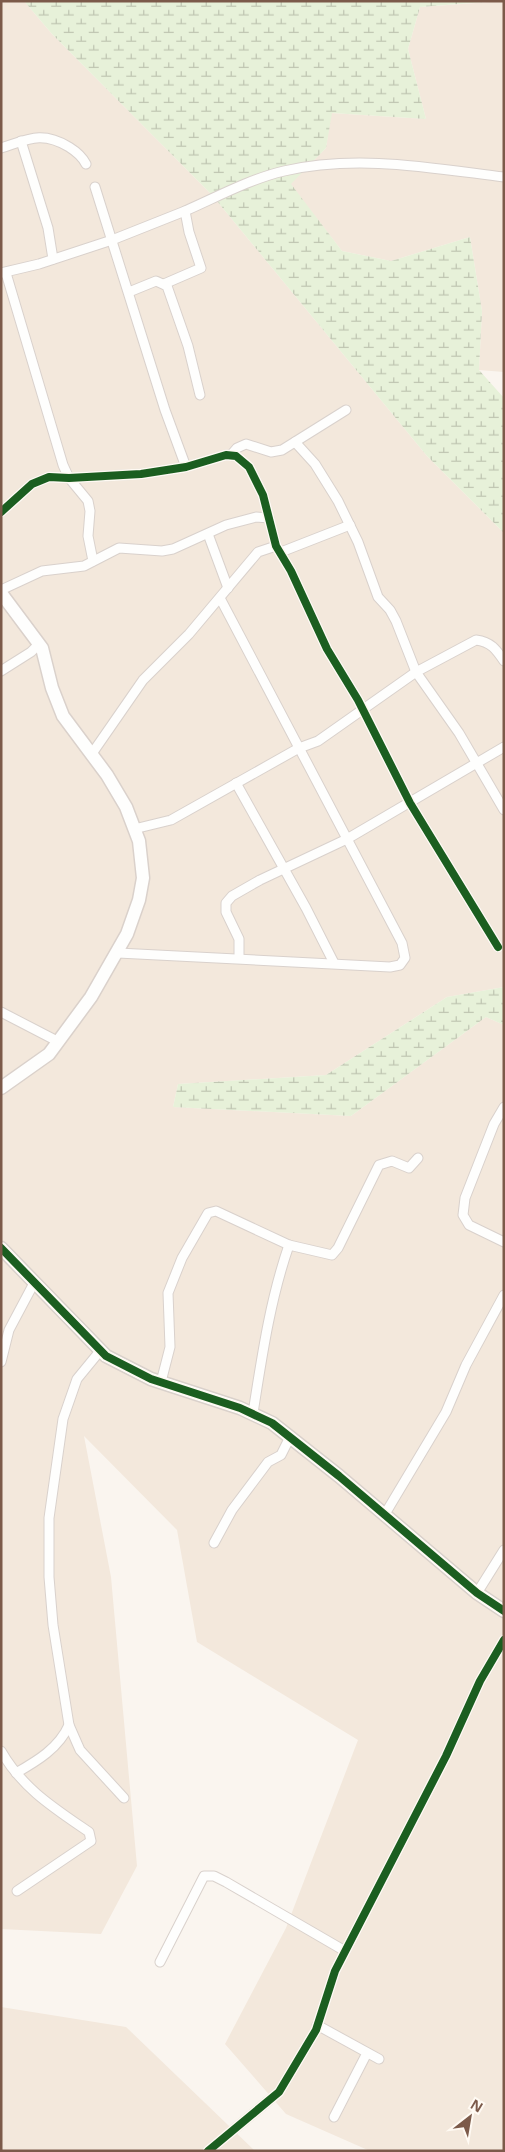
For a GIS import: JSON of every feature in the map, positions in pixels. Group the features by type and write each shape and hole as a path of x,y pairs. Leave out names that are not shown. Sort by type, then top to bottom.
{"street":[{"path":"1,148 21,141 50,137 79,153 86,164"},
{"path":"21,141 48,228 53,260"},
{"path":"93,560 88,536 90,511 88,501 69,478 3,273 53,260 112,240 260,178 284,171 335,164 421,166 504,177"},
{"path":"95,187 144,344 186,467"},
{"path":"129,292 156,282 164,284 201,268 189,232 185,211"},
{"path":"164,284 171,295 180,320 200,395"},
{"path":"1,512 32,484 41,479 141,474 186,467 231,454 237,448 246,444 276,452 346,410"},
{"path":"295,442 315,464 338,501 350,525 378,597 390,610 396,621 416,672 477,762 504,810"},
{"path":"231,454 249,466 263,495 278,549 327,649 358,700 410,803 498,947"},
{"path":"1,1088 49,1054 91,998 118,953 139,900 143,878 139,841 126,807 107,775 63,716 52,688 42,648 1,592 42,571 77,568 119,548 162,551 173,549 244,519 269,518"},
{"path":"91,755 143,680 189,634 258,552 278,549 350,525"},
{"path":"208,534 228,588"},
{"path":"118,953 396,966 403,962 405,953 402,943 220,598"},
{"path":"134,829 171,820 300,748 318,741 416,672 476,640 488,641 496,648 504,661"},
{"path":"1,671 31,652 39,644"},
{"path":"238,958 239,939 226,912 226,903 232,896 347,838 504,747"},
{"path":"236,783 334,964"},
{"path":"1,1012 58,1042"},
{"path":"504,1106 465,1198 463,1209 466,1220 474,1229 504,1242"},
{"path":"160,1382 170,1347 168,1293 203,1218 208,1213 216,1211 289,1245 327,1256 335,1253 379,1165 392,1161 406,1169 410,1168 418,1158"},
{"path":"253,1413 269,1313 289,1245"},
{"path":"1,1248 100,1351 120,1364 160,1382 253,1413 290,1437 385,1514 477,1593 504,1611"},
{"path":"1,1362 10,1330 34,1283"},
{"path":"385,1514 446,1412 466,1365 504,1295"},
{"path":"100,1351 76,1379 63,1418 49,1518 49,1577 53,1625 69,1726 80,1750 124,1798"},
{"path":"214,1543 232,1510 268,1462 281,1455 290,1437"},
{"path":"477,1593 504,1550"},
{"path":"208,2151 279,2092 317,2025 335,1971 442,1764 480,1681 504,1640"},
{"path":"16,1773 40,1759 64,1738 69,1726"},
{"path":"1,1750 25,1785 48,1806 89,1832 91,1841 17,1891"},
{"path":"160,1962 204,1876 214,1876 226,1882 345,1951"},
{"path":"317,2025 379,2059"},
{"path":"334,2118 367,2053"}],"shaded area":[{"path":"1,1 24,1 52,34 212,195 427,456 504,533 504,987 447,997 326,1075 178,1084 173,1107 351,1116 486,1017 504,1025 504,2151 370,2151 286,2114 225,2044 286,1928 358,1740 197,1642 177,1530 84,1436 111,1577 137,1866 101,1934 1,1929"},
{"path":"504,1 504,372 479,370 482,311 470,237 391,261 342,251 290,184 326,148 331,113 426,119 408,49 420,7"},
{"path":"1,2007 126,2027 255,2151 1,2151"}],"green space":[{"path":"24,1 497,1 420,7 408,49 426,119 332,113 326,148 291,184 342,251 391,261 470,237 482,311 479,370 504,398 504,533 427,456 212,195 52,34"},
{"path":"504,987 504,1025 486,1017 351,1116 173,1107 178,1084 326,1075 447,997"}],"cycle path":[{"path":"1,512 32,484 49,477 69,478 141,474 186,467 226,455 236,456 249,467 263,495 276,546 291,571 327,649 358,700 410,803 498,947"},
{"path":"1,1248 106,1356 151,1379 240,1408 272,1423 339,1476 477,1593 504,1611"},
{"path":"208,2151 279,2092 316,2030 335,1971 446,1756 480,1681 504,1640"}]}
